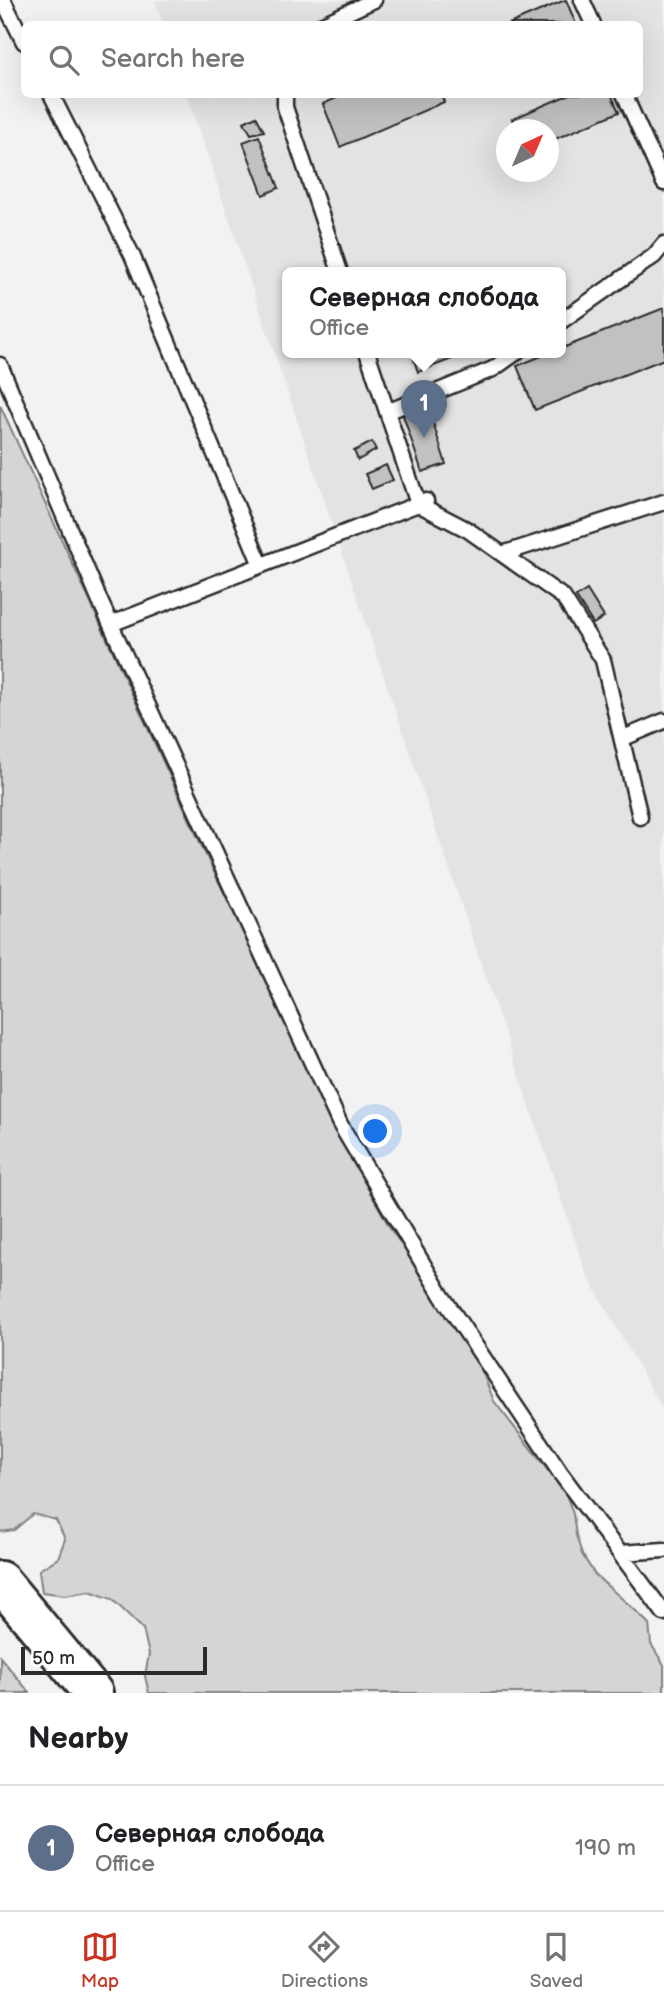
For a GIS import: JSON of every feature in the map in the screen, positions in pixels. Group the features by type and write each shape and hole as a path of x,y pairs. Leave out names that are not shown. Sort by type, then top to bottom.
{"highway":[{"path":"0,1581 93,1693"}],"lane":[{"path":"3,0 21,36"},
{"path":"329,21 374,0"},
{"path":"582,0 592,21"},
{"path":"53,98 132,255 261,565"},
{"path":"285,98 285,107 338,267"},
{"path":"626,98 664,183"},
{"path":"566,318 654,256 664,244"},
{"path":"369,358 422,502 468,530 563,597 603,660 640,817"},
{"path":"387,412 493,369 509,358"},
{"path":"0,365 111,624 340,1124 442,1296 561,1474 664,1613"},
{"path":"111,624 422,502"},
{"path":"502,554 664,502"},
{"path":"626,737 664,721"},
{"path":"620,1553 664,1550"}],"shaded area":[{"path":"155,0 664,0 664,1412 586,1273 188,98 643,98 643,21 162,21"},
{"path":"0,405 203,849 356,1167 393,1233 476,1356 494,1401 566,1494 582,1554 595,1575 649,1624 651,1644 664,1665 664,1693 149,1693 145,1676 149,1654 143,1629 112,1599 90,1591 65,1595 42,1592 39,1570 58,1558 65,1539 56,1520 33,1514 14,1530 0,1532"},
{"path":"0,1657 30,1693 0,1693"}],"building":[{"path":"565,0 575,21 516,21"},
{"path":"336,98 442,98 444,102 340,147 323,104"},
{"path":"561,98 613,98 619,112 559,137 559,119 512,119"},
{"path":"256,116 264,131 251,134 244,122"},
{"path":"259,136 279,188 263,195 243,142"},
{"path":"664,308 664,359 535,410 517,366 536,358 566,358 566,347"},
{"path":"413,358 455,358 418,372"},
{"path":"428,407 446,464 422,472 403,415"},
{"path":"372,442 376,450 358,460 354,451"},
{"path":"386,465 393,480 372,489 365,474"},
{"path":"587,590 604,617 593,624 576,597"}],"place":[{"name":"Северная слобода","path":"424,438"}]}
